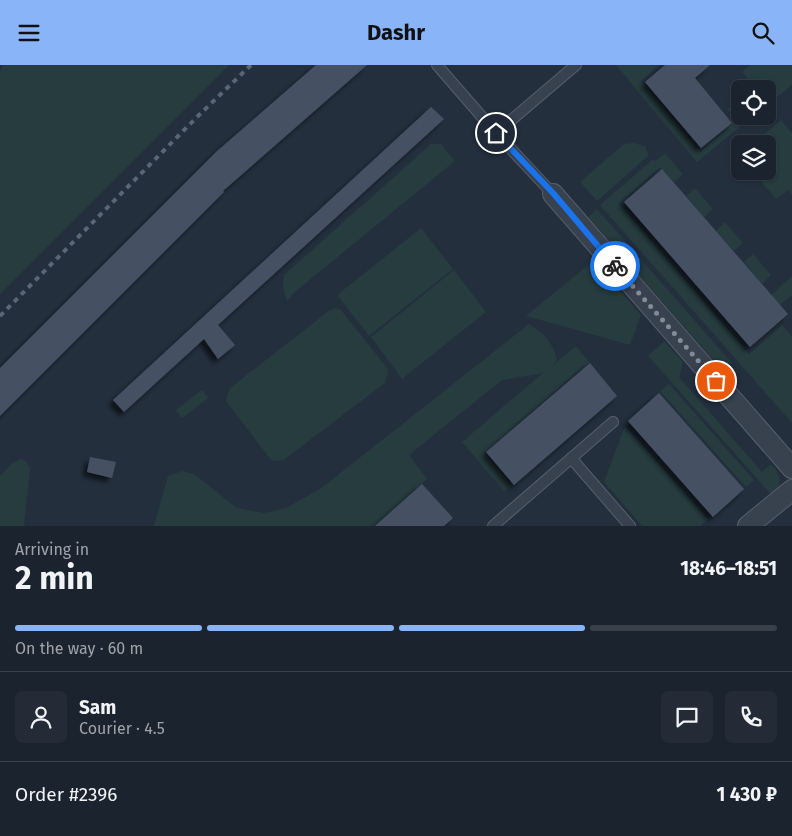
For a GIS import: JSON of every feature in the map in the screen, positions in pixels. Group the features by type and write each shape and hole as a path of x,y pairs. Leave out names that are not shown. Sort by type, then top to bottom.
{"street":[{"path":"553,193 792,468"},
{"path":"748,526 792,490"}],"lane":[{"path":"437,65 496,133 553,193"},
{"path":"496,133 576,65"},
{"path":"493,526 612,422"},
{"path":"571,458 630,526"}],"green space":[{"path":"3,65 229,65 0,294 0,72"},
{"path":"616,65 659,65 641,81 700,152 731,125 742,125 697,162"},
{"path":"750,65 792,65 792,85 776,98 776,80 749,80 742,72"},
{"path":"731,106 731,114 727,109"},
{"path":"781,120 792,133 792,194 788,190 776,199 760,180 776,180 776,135 764,135"},
{"path":"635,143 645,147 649,155 597,201 580,182 624,144"},
{"path":"431,144 441,144 455,161 296,291 287,301 283,287 284,275"},
{"path":"665,153 683,174 674,182 660,167 619,203 749,354 782,325 792,336 792,423 600,205 653,159 655,161"},
{"path":"695,188 713,209 704,217 686,196"},
{"path":"597,209 732,363 723,371 588,217"},
{"path":"725,222 743,243 734,251 716,231"},
{"path":"421,228 453,269 369,336 337,295"},
{"path":"753,254 771,275 762,284 744,262"},
{"path":"593,261 641,315 630,345 526,316"},
{"path":"454,270 486,312 402,379 371,337"},
{"path":"792,276 792,295 780,305 771,295"},
{"path":"335,308 341,310 388,369 385,383 285,459 271,460 226,401 230,388"},
{"path":"529,324 539,331 551,344 557,360 553,365 576,346 589,362 484,453 512,485 505,492 462,442 545,371 539,374 502,380 409,455 427,479 375,526 154,526 168,476 182,471 194,474 237,508 264,513 286,508 320,489"},
{"path":"664,341 683,362 679,377 762,472 771,464 778,473 780,480 779,489 775,499 648,356"},
{"path":"669,384 754,480 746,487 660,391"},
{"path":"202,390 208,398 182,418 176,410"},
{"path":"625,426 708,519 700,526 642,526 604,482"},
{"path":"21,459 27,462 30,468 24,526 0,526 0,476 11,464"}],"building":[{"path":"316,65 367,65 223,191 0,416 0,368 216,152"},
{"path":"665,65 710,65 695,78 731,124 701,148 645,82"},
{"path":"431,107 444,119 218,325 235,345 218,359 204,339 124,412 113,400"},
{"path":"662,169 788,314 750,347 624,202"},
{"path":"590,363 617,396 514,485 486,452"},
{"path":"659,393 744,489 713,517 628,421"},
{"path":"90,457 116,462 112,478 87,472"},
{"path":"422,484 453,518 444,526 375,526"}],"railway":[{"path":"0,316 251,65"}],"way so far":[{"path":"615,266 716,381"}],"route":[{"path":"496,133 553,193 615,266"}]}
